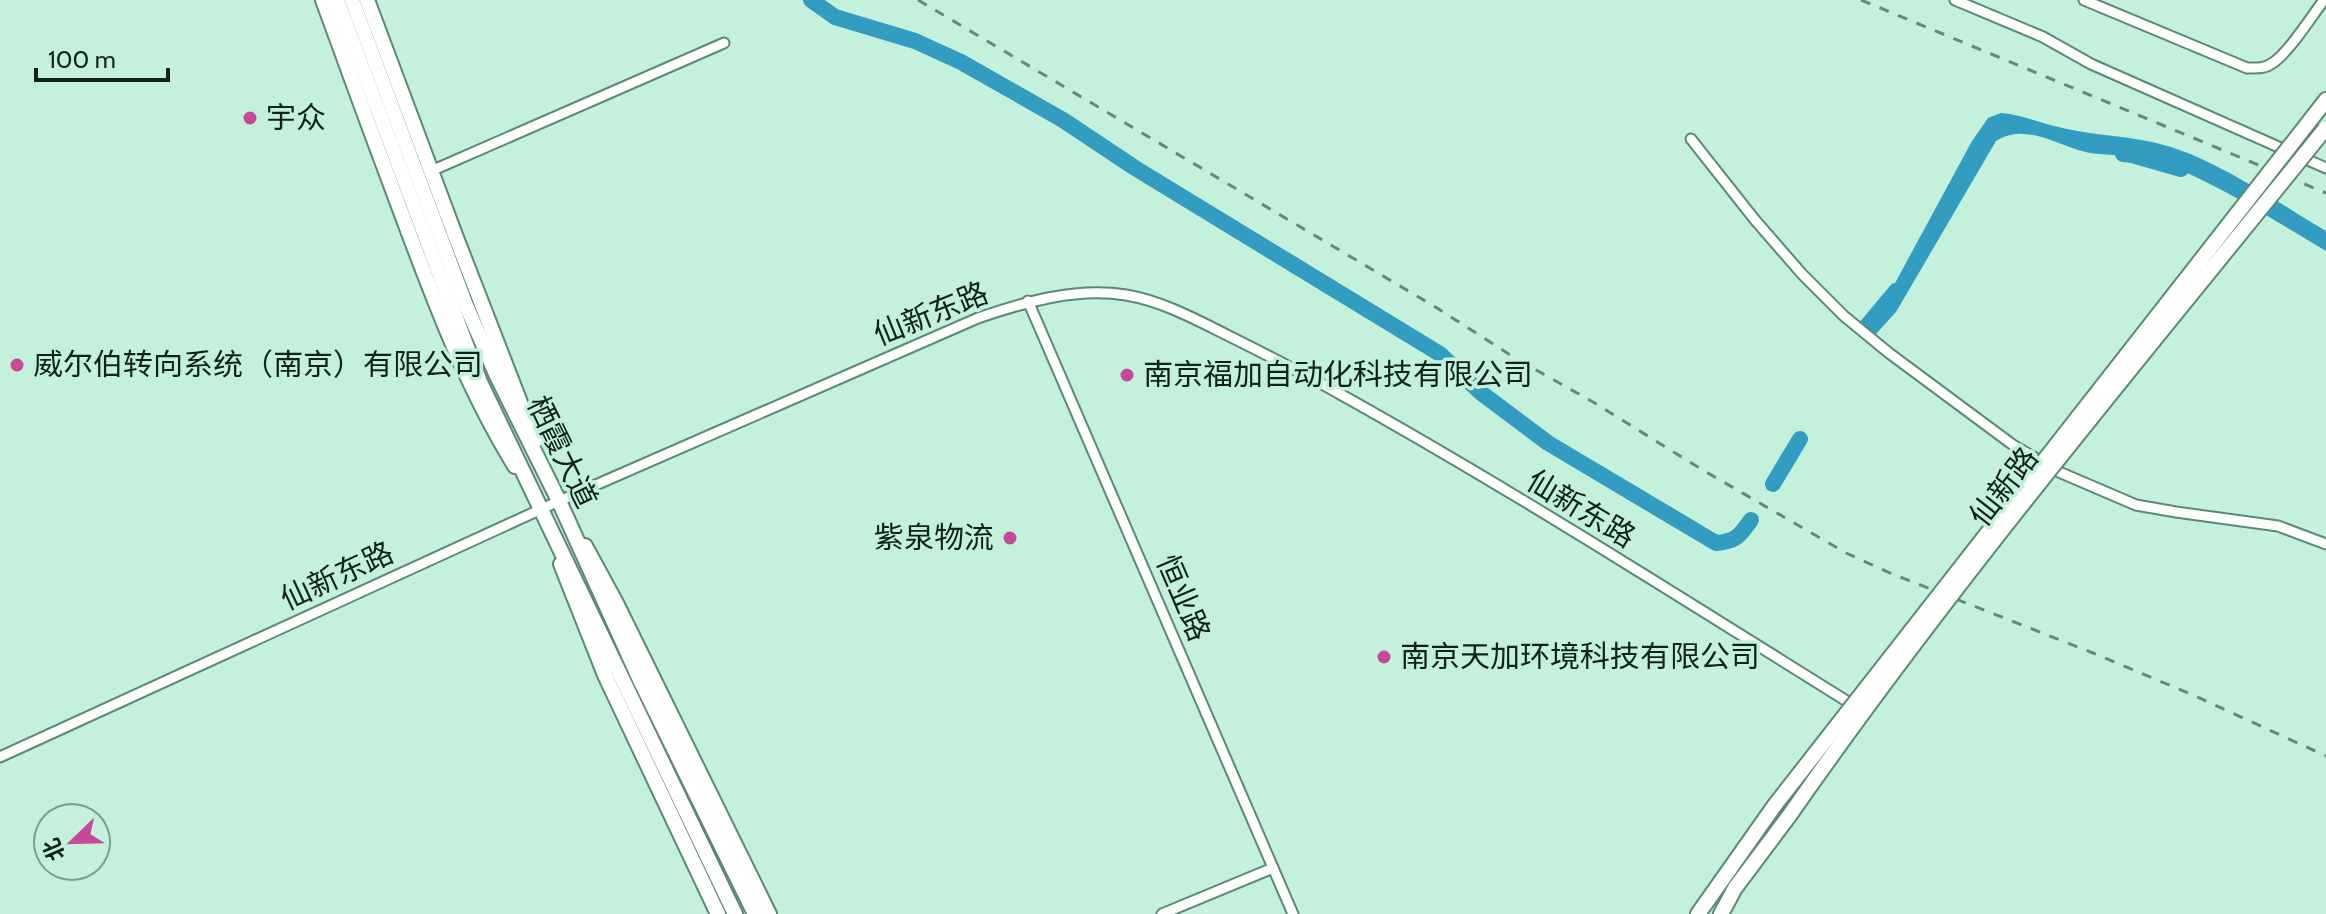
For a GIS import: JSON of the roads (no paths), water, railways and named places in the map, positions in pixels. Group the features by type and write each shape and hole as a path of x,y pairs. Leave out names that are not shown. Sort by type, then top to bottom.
{"main road":[{"path":"323,0 465,376 492,430 541,509 605,675 718,914"},
{"name":"栖霞大道","path":"337,0 480,382 735,914"},
{"name":"栖霞大道","path":"352,0 465,303 641,682 755,914"},
{"path":"367,0 559,501 616,603 769,914"},
{"name":"仙新路","path":"1698,914 1751,837 2326,100"},
{"name":"仙新路","path":"1721,914 1735,888 1861,712 2325,128"},
{"name":"仙新路","path":"1709,914 1751,837"},
{"path":"1732,914 1735,888"}],"street":[{"path":"1955,0 2043,37 2091,64 2326,168"},
{"path":"2084,0 2247,68 2272,64 2324,0"},
{"path":"431,171 724,43"},
{"path":"1691,139 1755,220 1844,316 2013,445 2059,472 2136,505 2278,526 2326,544"},
{"name":"仙新东路","path":"0,757 541,509 978,318 1028,301 1089,293 1127,295 1181,311 1291,366 1397,425 1853,705"},
{"name":"恒业路","path":"1028,301 1293,914"},
{"path":"1162,914 1273,868"}],"water":[{"path":"2001,113 2079,131 2152,142 2184,152 2247,183 2326,231 2326,251 2222,190 2157,161 2097,154 2036,136 2016,134 1996,141 1896,312 1876,334 1868,333 1972,141 1988,118"}],"waterway":[{"path":"811,0 835,17 915,41 961,62 1063,120 1135,168 1440,354 1480,392 1548,443 1716,543 1737,537 1751,520"},
{"path":"2123,154 2181,169"},
{"path":"1866,327 1896,291"},
{"path":"1773,484 1800,439"}],"railway":[{"path":"918,0 1846,553 2193,695 2326,756"},
{"path":"1861,0 2326,193"}],"place":[{"name":"宇众","path":"250,118"},
{"name":"威尔伯转向系统（南京）有限公司","path":"17,365"},
{"name":"南京福加自动化科技有限公司","path":"1127,375"},
{"name":"紫泉物流","path":"1010,538"},
{"name":"南京天加环境科技有限公司","path":"1384,657"}]}
